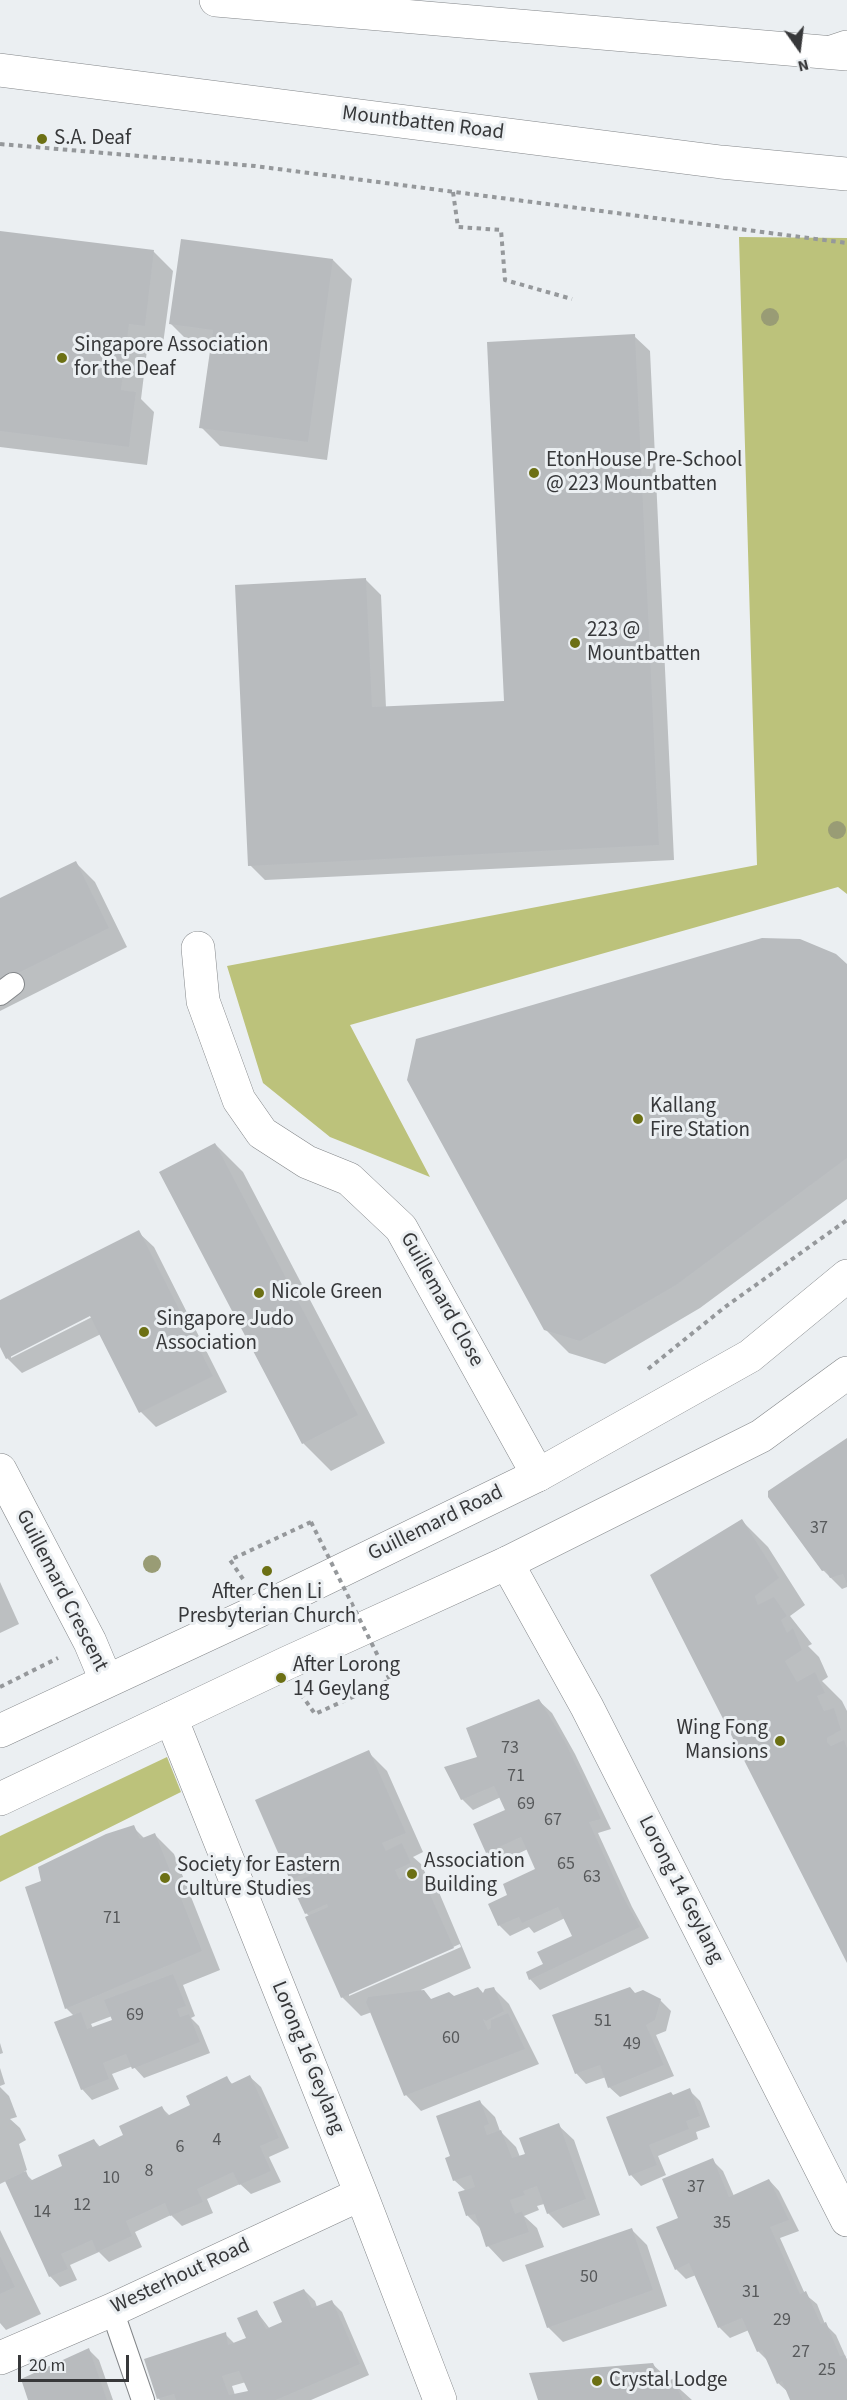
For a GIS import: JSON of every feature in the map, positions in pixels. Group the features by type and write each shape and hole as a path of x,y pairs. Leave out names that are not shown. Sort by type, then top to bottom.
{"main road":[{"path":"216,0 842,51"},
{"name":"Mountbatten Road","path":"0,70 721,162 847,174"},
{"name":"Guillemard Close","path":"198,948 203,1001 239,1100 262,1133 307,1162 349,1179 401,1228 538,1475"},
{"name":"Guillemard Road","path":"0,1731 258,1611 538,1475 750,1356 847,1276"},
{"path":"0,1799 507,1563 761,1436 847,1373"},
{"name":"Guillemard Crescent","path":"0,1470 90,1642 106,1680"},
{"name":"Lorong 14 Geylang","path":"507,1563 587,1707 847,2220"},
{"name":"Lorong 16 Geylang","path":"171,1718 362,2194 440,2400"},
{"name":"Westerhout Road","path":"0,2358 112,2310 362,2194"}],"lane":[{"path":"112,2310 142,2400"}],"path":[{"path":"0,144 255,166 847,243"},
{"path":"453,192 458,227 501,230 505,280 572,299"},
{"path":"641,1373 725,1307 847,1220"},
{"path":"230,1560 311,1522 390,1680 315,1714"},
{"path":"0,1687 90,1642"}],"green space":[{"path":"739,237 847,238 847,894 838,887 350,1025 430,1177 330,1137 263,1083 227,966 757,865"},
{"path":"167,1757 181,1792 0,1882 0,1836"}],"building":[{"name":"Singapore Association for the Deaf","path":"0,231 154,250 145,326 129,324 121,390 136,392 129,447 0,431"},
{"path":"181,239 333,259 308,442 199,428 213,330 169,324"},
{"name":"223 @ Mountbatten","path":"635,334 659,845 248,866 235,585 366,578 372,707 504,701 487,342"},
{"path":"76,861 109,928 0,982 0,898"},
{"name":"Kallang Fire Station","path":"762,938 800,939 836,954 847,964 847,1158 676,1285 580,1341 544,1330 407,1080 416,1039"},
{"name":"Nicole Green","path":"215,1143 358,1415 302,1444 159,1172"},
{"name":"Singapore Judo Association","path":"139,1230 213,1376 139,1413 90,1316 6,1359 0,1347 0,1300"},
{"path":"847,1438 847,1584 843,1574 830,1578 826,1570 822,1571 768,1497 768,1491"},
{"name":"Wing Fong Mansions","path":"742,1519 779,1578 755,1596 758,1605 774,1597 787,1616 781,1620 787,1633 793,1628 802,1650 785,1661 797,1682 815,1672 825,1693 817,1696 824,1711 834,1708 841,1730 827,1738 827,1742 831,1746 844,1740 847,1748 847,1963 650,1575"},
{"path":"539,1699 565,1742 588,1789 601,1819 589,1822 622,1895 640,1927 529,1980 526,1972 543,1964 537,1952 572,1936 558,1907 522,1923 519,1917 498,1926 488,1904 507,1895 503,1884 535,1869 521,1837 486,1853 473,1824 505,1810 494,1786 461,1800 444,1767 477,1757 466,1728"},
{"path":"369,1750 406,1833 382,1843 386,1851 402,1843 411,1863 395,1870 399,1879 419,1870 454,1948 341,1998 305,1917 328,1907 327,1904 305,1914 291,1884 313,1874 311,1871 290,1880 255,1800"},
{"path":"134,1825 140,1839 155,1833 202,1951 65,2009 25,1887 41,1881 38,1867 106,1834"},
{"path":"173,1974 186,2006 177,2009 180,2017 189,2014 200,2042 132,2069 126,2054 103,2063 109,2079 81,2090 54,2022 81,2012 87,2029 112,2020 104,2000"},
{"path":"478,1987 483,1993 485,1989 494,1987 504,2011 486,2021 483,2019 488,2030 491,2028 491,2020 508,2013 525,2049 404,2096 366,2002 368,1997 424,1990 431,1999 449,1992 454,1996"},
{"path":"630,1987 635,1993 643,1990 661,1999 655,2020 646,2025 664,2065 608,2088 600,2065 575,2074 552,2015"},
{"path":"250,2075 279,2138 260,2146 271,2171 239,2185 233,2172 197,2189 203,2202 170,2216 165,2203 126,2221 132,2236 97,2252 92,2240 61,2254 68,2269 49,2277 5,2181 26,2171 30,2181 62,2166 58,2155 94,2139 98,2147 123,2135 119,2126 162,2106 167,2116 190,2105 186,2096 227,2076 231,2084"},
{"path":"690,2088 700,2116 686,2121 689,2129 649,2145 657,2165 629,2176 606,2117 671,2092 673,2095"},
{"path":"480,2100 489,2124 484,2126 487,2135 501,2130 512,2158 525,2154 519,2138 559,2123 586,2199 547,2214 537,2186 523,2191 525,2195 510,2200 515,2214 522,2211 529,2232 486,2247 475,2214 466,2216 458,2192 475,2187 471,2175 453,2181 445,2158 450,2156 436,2116"},
{"path":"713,2158 729,2197 769,2179 789,2220 770,2227 800,2294 806,2291 821,2324 826,2322 840,2356 845,2355 847,2400 790,2400 782,2381 777,2384 762,2350 757,2352 742,2318 718,2328 689,2263 675,2270 656,2227 678,2218 662,2179"},
{"path":"632,2228 653,2290 547,2328 525,2265"},
{"path":"0,2256 15,2287 0,2294"},
{"path":"304,2289 312,2308 332,2300 360,2364 276,2400 176,2400 174,2394 157,2399 144,2359 226,2332 228,2345 246,2338 237,2318 257,2310 266,2329 282,2322 273,2302","holes":["239,2371 248,2391 229,2395 222,2376"]},
{"path":"89,2348 107,2400 28,2400 21,2379"},
{"name":"Crystal Lodge","path":"653,2363 662,2382 673,2379 683,2400 538,2400 529,2373"}],"place":[{"name":"S.A. Deaf","path":"42,139"},
{"name":"Singapore Association for the Deaf","path":"62,358"},
{"name":"EtonHouse Pre-School @ 223 Mountbatten","path":"534,473"},
{"name":"223 @ Mountbatten","path":"575,643"},
{"name":"Kallang Fire Station","path":"638,1119"},
{"name":"Nicole Green","path":"259,1293"},
{"name":"Singapore Judo Association","path":"144,1332"},
{"name":"After Chen Li Presbyterian Church","path":"267,1571"},
{"name":"After Lorong 14 Geylang","path":"281,1678"},
{"name":"Wing Fong Mansions","path":"780,1741"},
{"name":"Association Building","path":"412,1874"},
{"name":"Society for Eastern Culture Studies","path":"165,1878"},
{"name":"Crystal Lodge","path":"597,2381"}]}
